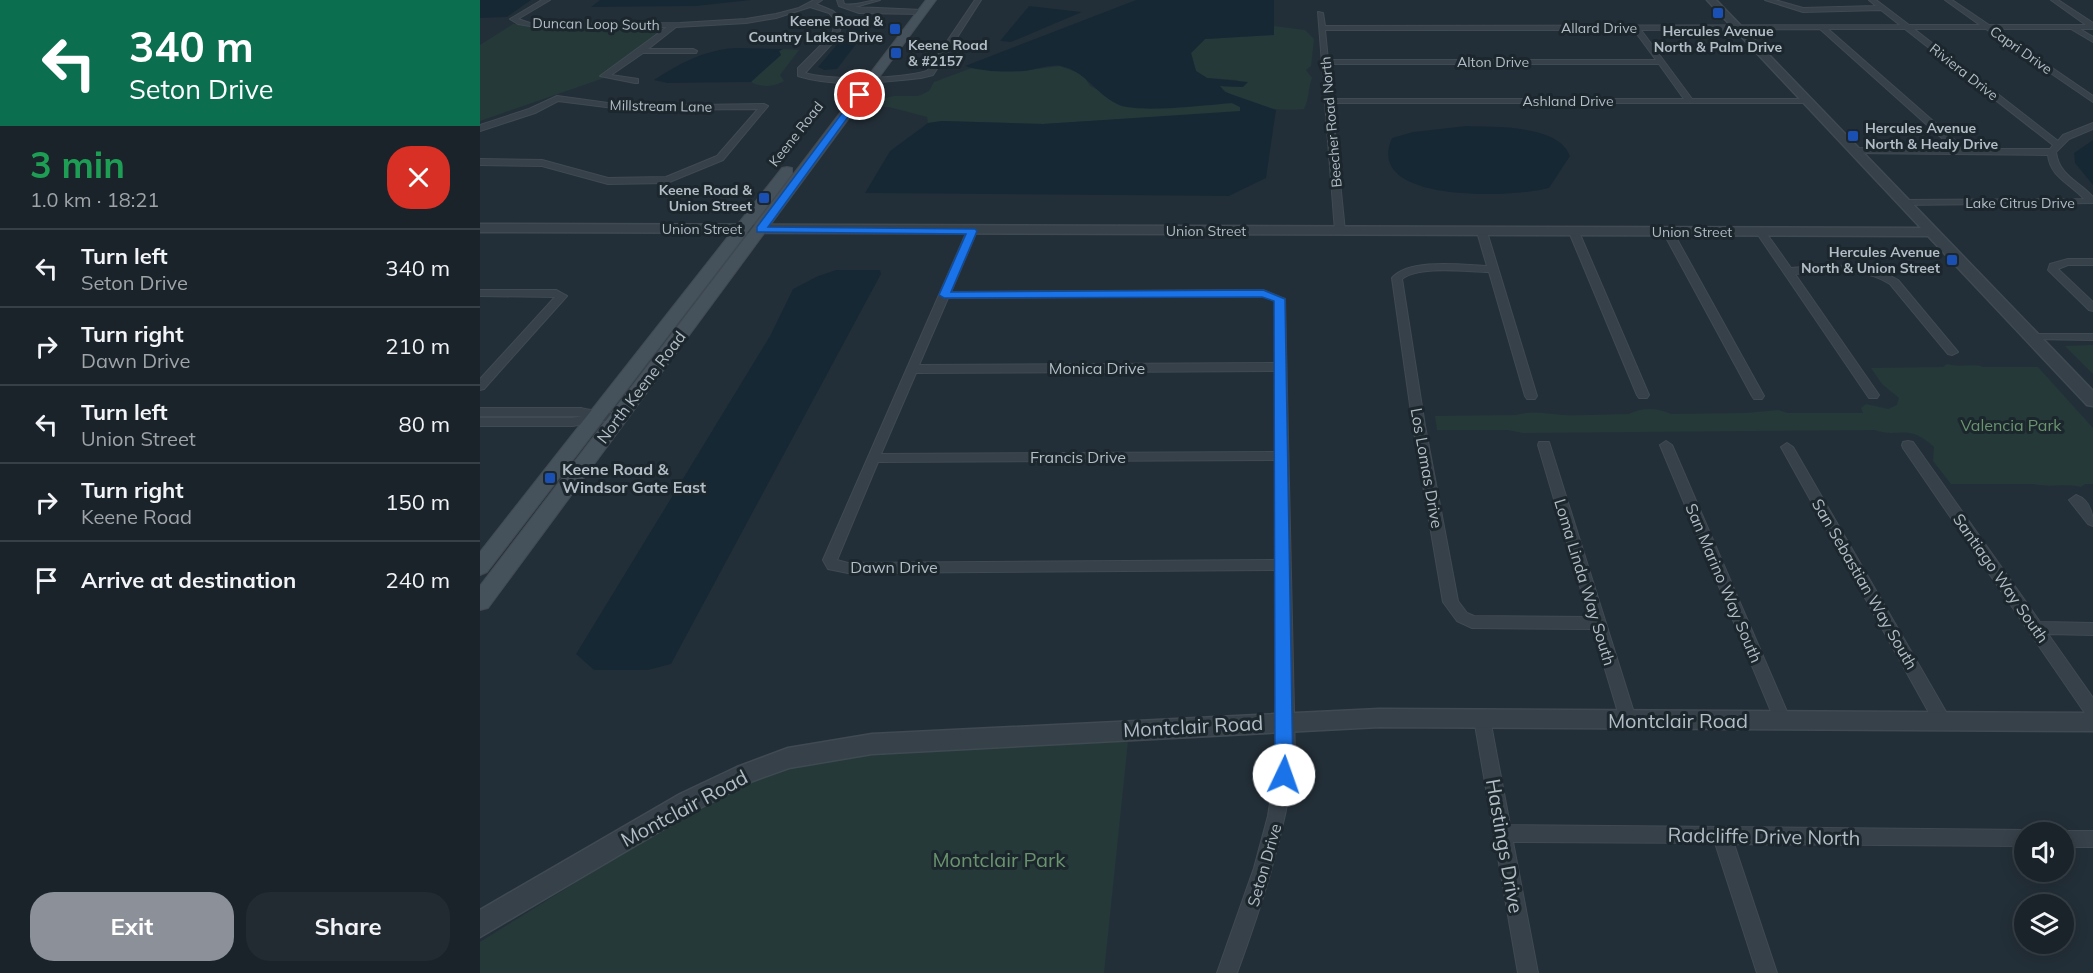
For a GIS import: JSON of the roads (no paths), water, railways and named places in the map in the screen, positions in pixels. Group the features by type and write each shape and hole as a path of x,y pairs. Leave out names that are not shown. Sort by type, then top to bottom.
{"main road":[{"name":"Keene Road","path":"742,229 917,8 931,0"},
{"name":"Keene Road","path":"760,230 864,77"},
{"path":"760,230 757,226 757,219 791,174 798,156"},
{"path":"666,354 678,326 744,240 745,232 742,229"},
{"name":"North Keene Road","path":"480,567 742,229"},
{"name":"North Keene Road","path":"480,602 760,230"}],"street":[{"name":"Duncan Loop South","path":"547,0 514,17 515,21 556,26 674,25 743,20 803,9 819,0"},
{"path":"840,0 841,5 847,8 917,8"},
{"path":"847,8 877,0"},
{"path":"812,5 839,17 835,35 800,72 806,78 915,77 930,73 978,0"},
{"path":"1710,0 2093,401"},
{"path":"1768,0 1803,10 1883,8"},
{"name":"Riviera Drive","path":"1872,0 2055,148"},
{"name":"Capri Drive","path":"1948,0 2093,100"},
{"path":"2054,0 2093,27"},
{"path":"803,9 838,24"},
{"path":"818,14 827,10"},
{"name":"Beecher Road North","path":"1320,13 1340,231"},
{"path":"635,81 604,76 674,25"},
{"path":"1821,27 1962,151"},
{"path":"2072,27 2093,40"},
{"name":"Allard Drive","path":"1322,28 2093,27"},
{"path":"1636,28 1690,101"},
{"path":"641,51 693,51"},
{"name":"Alton Drive","path":"1325,62 1661,62"},
{"name":"Millstream Lane","path":"480,128 532,111 557,98 630,108 764,106 720,158 667,180 608,181 542,163 480,162"},
{"name":"Ashland Drive","path":"1329,101 1807,101"},
{"path":"1855,151 2055,148 2074,132 2093,126"},
{"name":"Lake Citrus Drive","path":"1905,203 2082,203 2091,201 2058,173 2052,163 2055,148"},
{"name":"Union Street","path":"480,228 1932,232"},
{"name":"Dawn Drive","path":"972,231 831,554 830,561 840,567 1282,565"},
{"path":"1482,232 1531,396"},
{"path":"1574,232 1643,395"},
{"path":"1668,232 1758,396"},
{"path":"1761,232 1873,395"},
{"path":"2093,262 2059,263 2054,266 2054,270 2093,309"},
{"name":"Los Lomas Drive","path":"1492,269 1416,269 1403,272 1397,279 1419,426 1451,602 1462,617 1472,622 1597,623"},
{"path":"1787,271 1866,270 1884,274 1894,282 1952,352"},
{"path":"480,293 556,293 562,296 480,386"},
{"name":"Seton Drive","path":"944,295 1271,294 1281,302 1284,768 1280,809 1271,850 1257,895 1227,973"},
{"path":"2032,337 2093,337"},
{"name":"Monica Drive","path":"913,369 1282,367"},
{"path":"480,412 581,412 596,417"},
{"path":"480,422 573,422 596,417 618,417"},
{"name":"Loma Linda Way South","path":"1544,445 1628,719"},
{"name":"San Marino Way South","path":"1666,445 1783,721"},
{"name":"Santiago Way South","path":"1908,445 2093,711"},
{"name":"San Sebastian Way South","path":"1787,447 1943,722"},
{"name":"Francis Drive","path":"873,458 1282,456"},
{"path":"2076,500 2093,521"},
{"path":"2036,628 2093,629"},
{"name":"Hastings Drive","path":"1482,719 1528,973"},
{"name":"Montclair Road","path":"480,924 705,792 788,758 872,744 1285,721 1628,719 2093,722"},
{"name":"Radcliffe Drive North","path":"1503,833 2014,838"},
{"path":"1722,836 1767,973"},
{"path":"2074,839 2093,839"}],"water":[{"path":"480,0 531,0 507,17 480,18"},
{"path":"600,0 751,0 696,6 591,7"},
{"path":"1136,0 1274,0 1274,35 1205,39 1191,53 1196,71 1207,78 1248,82 1243,87 1220,86 1225,92 1276,110 1266,178 1229,196 865,193 890,151 928,123 942,121 1043,124 1240,111 1240,107 1232,103 1172,108 1126,107 1102,94 1077,72 1061,66 1009,71 965,66"},
{"path":"1029,6 1082,12 1011,42 1000,41"},
{"path":"856,22 870,26 837,69 824,70 818,67"},
{"path":"736,48 783,49 779,51 781,55 751,82 667,83 654,80 693,58 714,51"},
{"path":"1466,126 1508,127 1539,133 1553,138 1570,156 1549,188 1477,194 1447,192 1420,186 1399,175 1389,160 1392,138 1413,132"},
{"path":"2093,140 2093,185 2075,163 2074,153"},
{"path":"836,270 880,270 881,274 671,664 648,670 594,670 576,654 770,336 793,289"}],"place":[{"name":"Hercules Avenue North & Palm Drive","path":"1718,13"},
{"name":"Keene Road & Country Lakes Drive","path":"895,29"},
{"name":"Keene Road & #2157","path":"896,53"},
{"name":"Hercules Avenue North & Healy Drive","path":"1853,136"},
{"name":"Keene Road & Union Street","path":"764,198"},
{"name":"Hercules Avenue North & Union Street","path":"1952,260"},
{"name":"Keene Road & Windsor Gate East","path":"550,478"}],"park label":[{"name":"Valencia Park","path":"2011,425"},
{"name":"Montclair Park","path":"999,859"}]}
